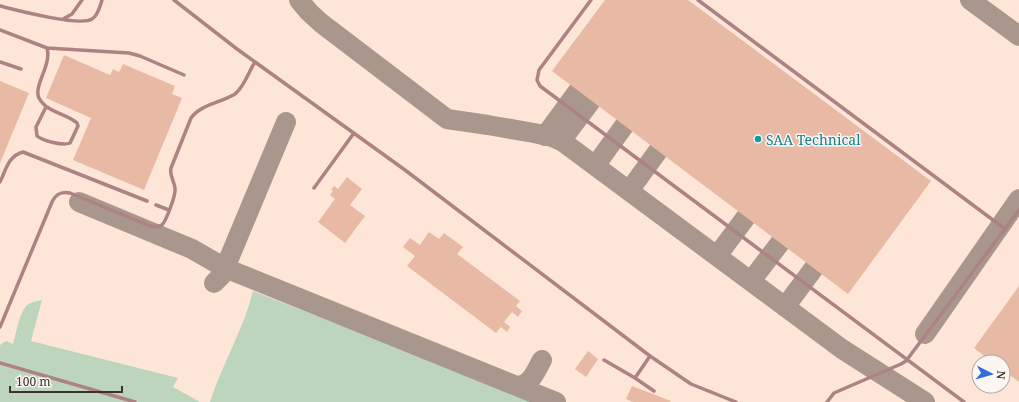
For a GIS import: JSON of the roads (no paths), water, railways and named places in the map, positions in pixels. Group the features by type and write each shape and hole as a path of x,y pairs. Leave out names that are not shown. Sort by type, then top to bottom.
{"lane":[{"path":"62,19 72,14 82,0"},
{"path":"0,6 53,19 87,21 92,20 96,15 102,0"},
{"path":"174,0 255,62 404,170 650,356 692,384 736,402"},
{"path":"591,0 539,70 537,80 540,86 964,402"},
{"path":"698,0 1005,229"},
{"path":"0,30 47,48 129,53 184,74"},
{"path":"46,107 36,127 37,136 40,139 60,144 66,145 70,143 78,123 46,107 39,98 38,93 48,58 47,48"},
{"path":"0,62 21,70"},
{"path":"0,327 38,234 56,195 63,192 70,192 154,227 158,227 162,224 174,198 176,189 170,175 171,168 191,118 195,113 203,108 236,93 255,62"},
{"path":"314,188 354,134"},
{"path":"0,182 10,160 15,154 23,152 147,201"},
{"path":"156,205 169,210"},
{"path":"828,402 834,393 907,360 1019,210"},
{"path":"635,378 650,356"},
{"path":"604,360 654,390"},
{"path":"0,363 135,402"}],"place":[{"name":"SAA Technical","path":"758,139"}]}
